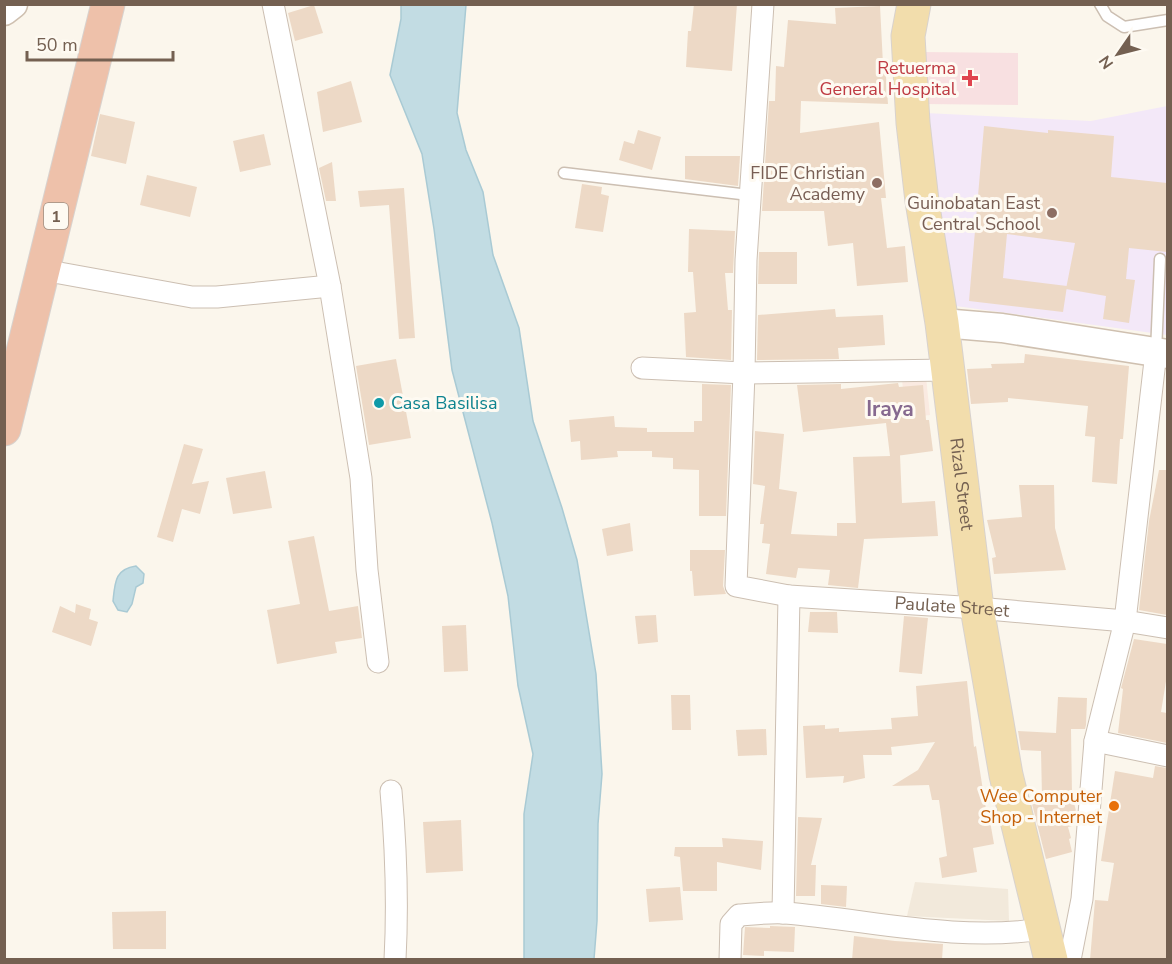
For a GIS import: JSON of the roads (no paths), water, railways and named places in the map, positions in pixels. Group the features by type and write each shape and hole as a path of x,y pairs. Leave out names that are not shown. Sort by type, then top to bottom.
{"highway":[{"name":"1","path":"4,429 108,4"}],"main road":[{"path":"4,11 13,4"},
{"name":"Rizal Street","path":"914,4 908,36 913,123 922,201 942,322 977,608 1006,775 1051,960"},
{"path":"942,322 1002,328 1162,353"}],"street":[{"path":"273,4 330,285 362,478 367,570 378,662"},
{"path":"744,373 749,195 763,4"},
{"path":"43,270 192,297 217,297 330,285"},
{"path":"1070,960 1082,899 1095,741 1125,621 1162,353"},
{"path":"642,368 744,373 948,370"},
{"name":"Paulate Street","path":"744,373 736,586 789,596 977,608 1125,621 1167,628"},
{"path":"783,913 789,596"},
{"path":"1095,741 1167,756"},
{"path":"391,791 396,856 395,960"},
{"path":"730,960 731,924 739,915 783,913 941,931 997,934 1042,928"}],"lane":[{"path":"1100,4 1107,16 1124,27 1167,20"},
{"path":"564,173 749,195"},
{"path":"1160,259 1162,353"}],"water":[{"path":"401,5 466,5 457,113 466,150 483,192 493,255 519,328 533,421 577,560 596,674 602,774 598,824 597,921 594,959 524,959 524,814 533,754 518,686 508,596 492,523 452,370 422,154 390,75 401,19"},
{"path":"136,566 144,574 143,583 136,587 132,604 127,612 118,610 113,601 117,578 124,570"}],"place":[{"name":"Retuerma General Hospital","path":"970,78"},
{"name":"FIDE Christian Academy","path":"877,183"},
{"name":"Guinobatan East Central School","path":"1052,213"},
{"name":"Casa Basilisa","path":"379,403"},
{"name":"Wee Computer Shop - Internet","path":"1114,806"}],"district":[{"name":"Iraya","path":"890,409"}]}
